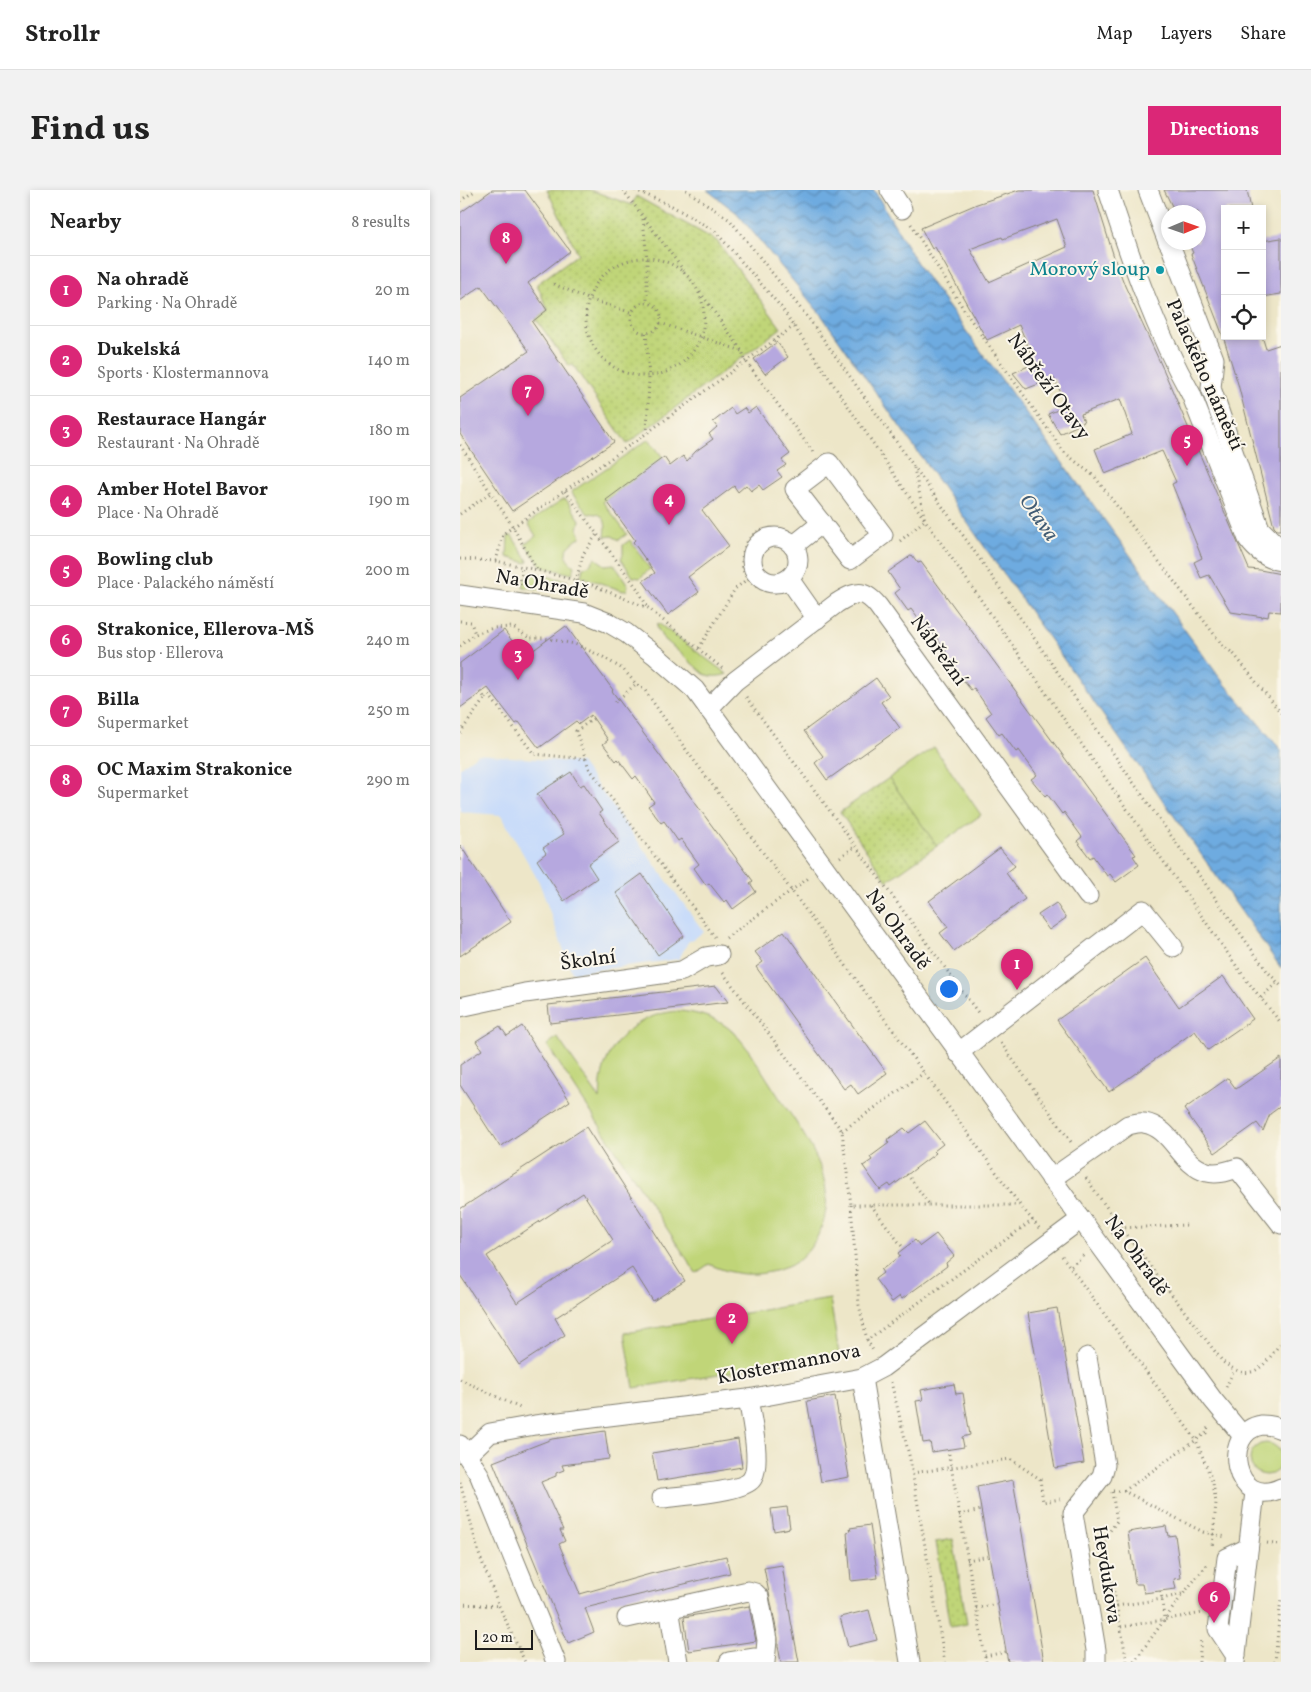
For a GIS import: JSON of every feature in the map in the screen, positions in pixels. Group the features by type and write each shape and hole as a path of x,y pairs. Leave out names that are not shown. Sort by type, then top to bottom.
{"street":[{"path":"890,190 902,209"},
{"name":"Palackého náměstí","path":"1108,190 1138,280 1191,394 1248,539 1255,548 1272,560 1281,561"},
{"name":"Palackého náměstí","path":"1148,190 1161,222"},
{"name":"Palackého náměstí","path":"1172,250 1214,359 1212,388 1260,529 1281,550"},
{"path":"829,463 884,535 850,560 796,488 824,466 829,463"},
{"path":"817,618 785,586 763,580 754,570 752,557 758,545 769,538 792,539 822,523"},
{"path":"785,586 798,564 798,557 792,539"},
{"name":"Nábřežní","path":"708,708 735,681 817,618 851,595 864,594 872,598 1088,896"},
{"name":"Na Ohradě","path":"460,595 584,613 626,633 695,690 958,1053 1218,1406 1243,1436"},
{"path":"958,1053 989,1027 1143,910 1173,947"},
{"name":"Školní","path":"460,1007 517,994 682,971 706,957 719,955"},
{"path":"1052,1179 1128,1125 1143,1123 1156,1128 1172,1140 1189,1162 1206,1172 1217,1174 1237,1168 1281,1224"},
{"name":"Klostermannova","path":"462,1452 490,1433 534,1425 748,1399 862,1378 883,1367 1082,1219"},
{"name":"Heydukova","path":"1087,1357 1105,1465 1102,1476 1073,1513 1096,1650 1096,1662"},
{"path":"862,1378 910,1662"},
{"path":"662,1498 733,1489 745,1485 752,1479 756,1452 748,1399"},
{"path":"1279,1423 1251,1429 1243,1436 1237,1454 1238,1465 1244,1482 1255,1492 1270,1492 1281,1488"},
{"path":"462,1452 479,1474 556,1662"},
{"path":"1236,1659 1255,1492"},
{"path":"627,1618 748,1591 755,1593 759,1597 767,1640 765,1662"},
{"path":"669,1608 678,1662"},
{"path":"729,1662 755,1658 760,1662"}],"path":[{"path":"460,201 476,190"},
{"path":"623,190 643,218 691,280 697,288 703,307 704,317 701,336 693,352 681,364 666,373 640,376 623,372 601,357 588,334 586,316 588,299 597,282 611,269 628,260 647,258 671,264 679,268 691,280 742,351 745,360 824,466"},
{"path":"635,190 672,206 716,231 781,307 925,520 1198,910 1281,1023"},
{"path":"686,190 730,220 809,319 977,555 1133,782 1268,971 1281,986"},
{"name":"Nábřeží Otavy","path":"902,209 966,313 1064,452 1095,477 1223,646 1233,653 1281,713"},
{"path":"643,218 647,258 647,303"},
{"path":"554,284 588,299 633,313"},
{"path":"647,303 657,308 661,315 660,322 655,330 646,333 634,327 631,318 638,306 647,303"},
{"path":"660,322 742,351"},
{"path":"496,561 504,534 794,326"},
{"path":"646,333 649,376 647,433"},
{"path":"460,445 514,527 537,570"},
{"path":"913,465 925,520"},
{"path":"565,491 637,588 648,608"},
{"path":"460,514 491,493"},
{"path":"785,586 758,588 746,578 742,559 743,551 754,534 761,530 778,530 792,539"},
{"path":"576,581 584,554 597,534"},
{"path":"460,559 496,561 537,570 592,585 648,608 721,667 735,681 989,1027 1082,1158"},
{"path":"699,648 735,589 746,578"},
{"path":"460,621 471,622 475,634"},
{"path":"460,646 475,634 493,628 513,627 529,638 544,638 575,644 604,657 624,670 636,684 644,689 687,751 792,890 1020,1204 1071,1266 1196,1440 1213,1483 1216,1502 1213,1534 1203,1532 1124,1492 1112,1491 1044,1502 1040,1480 1010,1459 912,1473"},
{"path":"721,667 728,661"},
{"path":"615,702 636,684"},
{"path":"479,690 485,698"},
{"path":"460,733 489,695 534,754 587,759"},
{"path":"593,719 576,731 589,768 720,943 856,846"},
{"path":"719,955 720,970 842,1131 851,1205 859,1304 867,1340 893,1386 912,1473 945,1662"},
{"path":"1261,998 1277,982"},
{"path":"842,1131 924,1073"},
{"path":"907,1174 930,1205"},
{"path":"1086,1178 1121,1228 1223,1362 1234,1370 1249,1372 1260,1370 1281,1342"},
{"path":"851,1205 1020,1204"},
{"path":"870,1205 904,1249"},
{"path":"867,1340 1033,1220"},
{"path":"1071,1266 1098,1242 1121,1228 1188,1225"},
{"path":"1124,1492 1206,1433 1234,1370"},
{"path":"460,1379 527,1411 534,1425"},
{"path":"948,1450 986,1662"},
{"path":"460,1482 479,1554 499,1606 525,1662"},
{"path":"1112,1491 1117,1521 1104,1539 1127,1662"},
{"path":"960,1515 981,1510"},
{"path":"968,1560 990,1556"},
{"path":"1134,1662 1164,1618 1210,1560"},
{"path":"1161,1591 1164,1618"},
{"path":"1117,1606 1162,1600 1183,1594"},
{"path":"1275,1662 1281,1598"},
{"path":"460,1604 499,1606"},
{"path":"976,1608 998,1604"},
{"path":"1120,1627 1164,1618 1204,1613"},
{"path":"985,1656 1006,1652"}],"shaded area":[{"path":"478,754 581,763 704,932 688,942 679,959 572,973 539,882 501,815 460,812 460,767"}],"green space":[{"path":"547,190 590,190 632,205 636,196 717,241 781,328 627,444 573,365 569,366 536,319 548,311 537,284 578,254"},
{"path":"649,439 664,459 603,502 627,534 619,540 612,536 605,537 604,519 599,514 588,514 571,492"},
{"path":"563,499 566,499 580,520 578,529 581,537 569,546 566,553 569,562 574,566 572,574 542,567 525,544 536,536 528,523"},
{"path":"508,536 512,536 528,561 527,563 507,557"},
{"path":"630,540 650,569 640,578 633,577 621,559 623,545"},
{"path":"595,558 605,565 614,564 628,585 627,590 623,591 581,576 583,568 590,565"},
{"path":"534,573 568,581 544,590 523,587 526,577"},
{"path":"658,623 727,674 710,676 704,674 662,637 657,627"},
{"path":"934,747 981,815 937,846 889,778"},
{"path":"889,778 937,846 887,881 840,812"},
{"path":"681,1011 697,1014 719,1022 738,1037 754,1057 799,1127 818,1162 827,1200 824,1219 810,1248 804,1256 792,1265 767,1273 748,1274 729,1271 709,1264 696,1273 547,1045 557,1037 600,1099 601,1079 607,1059 622,1037 642,1021 667,1012"},
{"path":"830,1299 839,1354 634,1388 625,1333"},
{"path":"1266,1443 1278,1447 1282,1459 1278,1471 1266,1475 1254,1471 1250,1459 1254,1447"},
{"path":"953,1539 967,1624 950,1627 936,1542"}],"water":[{"name":"Otava","path":"707,190 874,190 920,268 1220,678 1281,750 1281,968 822,316 737,213"}],"building":[{"path":"492,190 525,190 570,251 528,283 547,310 532,322 614,442 512,511 460,434 460,398 529,351 481,286 460,301 460,213"},
{"path":"1019,190 1093,190 1125,286 1164,371 1249,569 1281,574 1281,612 1269,611 1268,617 1263,617 1231,612 1209,575 1201,578 1194,562 1202,558 1172,484 1176,482 1162,451 1105,474 1095,449 1132,434 1120,399 1081,414 1084,422 1060,434 1048,414 1067,406 1054,378 1026,389 1013,373 1035,363 1019,325 987,340 935,247 932,249 921,228 977,204","holes":["1057,219 1067,247 989,282 970,249"]},
{"path":"1164,190 1247,190 1250,205 1221,205 1221,331 1191,254 1193,253 1192,250 1206,250 1206,205 1172,205"},
{"path":"1281,238 1281,294 1266,296 1266,250 1266,240"},
{"path":"1224,340 1263,340 1266,349 1281,344 1281,530 1277,530 1274,527 1238,384"},
{"path":"777,342 788,357 765,374 754,359"},
{"path":"756,407 790,454 782,460 786,465 777,471 782,477 763,490 759,485 751,491 746,485 738,492 734,486 702,510 729,546 688,577 699,592 668,615 643,581 655,573 633,542 635,540 606,500 664,457 670,466 683,456 687,461 696,451 713,439 709,434 717,427 713,422 731,408 735,414 744,408 748,413"},
{"path":"912,555 918,563 921,562 1136,855 1133,856 1139,865 1116,882 1110,874 1107,876 1093,856 1090,858 1077,841 1082,837 1064,812 1062,814 1047,794 1045,796 1031,779 1037,775 1019,750 1016,752 1002,733 999,735 986,717 991,713 974,688 971,690 956,671 954,673 941,655 946,651 928,626 925,628 911,609 908,611 895,593 900,589 888,572"},
{"path":"566,626 753,881 750,883 756,892 733,909 727,900 724,902 709,883 706,885 694,868 699,864 681,839 678,841 664,821 661,823 648,806 654,802 636,776 633,779 618,759 616,761 603,744 608,740 591,715 579,724 576,721 539,748 519,722 516,724 488,688 460,708 460,663 504,630 524,657"},
{"path":"876,678 889,696 881,702 900,728 827,780 815,763 823,756 804,731"},
{"path":"571,772 580,786 584,784 602,811 599,813 619,842 588,864 597,878 564,901 537,860 546,853 543,848 564,834 537,794"},
{"path":"460,845 511,922 460,956"},
{"path":"1000,848 1015,866 1006,873 1025,899 954,951 940,933 948,927 929,901"},
{"path":"642,874 684,936 658,955 616,893"},
{"path":"1056,903 1066,918 1049,930 1038,915"},
{"path":"784,931 887,1073 858,1094 851,1084 844,1089 756,967 763,962 755,952"},
{"path":"1145,958 1179,1007 1223,976 1253,1019 1208,1050 1195,1031 1109,1092 1057,1020"},
{"path":"716,986 728,1002 550,1023 548,1005"},
{"path":"500,1026 507,1036 522,1026 570,1101 500,1147 460,1085 460,1065 482,1050 476,1041"},
{"path":"1281,1058 1281,1106 1270,1114 1263,1131 1257,1123 1215,1153 1184,1109 1228,1078 1236,1089"},
{"path":"925,1121 943,1144 934,1151 936,1153 891,1187 889,1184 880,1190 863,1166 872,1160 870,1157 889,1143 887,1140 904,1128 909,1133"},
{"path":"586,1127 685,1281 653,1301 632,1268 555,1318 565,1335 519,1365 460,1275 460,1209","holes":["583,1193 613,1240 517,1303 487,1256"]},
{"path":"936,1234 954,1256 946,1263 947,1266 902,1299 900,1296 892,1302 875,1279 883,1273 881,1270 900,1256 898,1253 915,1240 920,1246"},
{"path":"1057,1308 1084,1463 1055,1468 1028,1313"},
{"path":"954,1384 956,1394 963,1393 970,1435 962,1437 964,1447 932,1452 930,1442 923,1443 916,1401 923,1400 921,1390"},
{"path":"835,1396 849,1477 821,1482 807,1401"},
{"path":"605,1431 609,1459 562,1465 564,1470 556,1473 556,1476 541,1482 563,1530 560,1530 565,1541 559,1544 580,1594 650,1574 726,1556 730,1573 585,1608 594,1632 568,1643 493,1462 552,1439"},
{"path":"738,1439 742,1467 657,1481 652,1453"},
{"path":"1013,1480 1044,1662 1008,1662 977,1487"},
{"path":"787,1507 790,1528 774,1531 771,1509"},
{"path":"870,1525 878,1578 851,1581 847,1532 851,1531 850,1528"},
{"path":"1166,1526 1168,1536 1175,1535 1181,1578 1174,1579 1176,1589 1144,1593 1142,1584 1135,1584 1128,1532"},
{"path":"782,1565 799,1662 781,1662 764,1568"},
{"path":"749,1606 756,1641 689,1651 684,1617"},
{"path":"869,1610 877,1640 848,1647 840,1617"}],"place":[{"name":"OC Maxim Strakonice","path":"506,264"},
{"name":"Morový sloup","path":"1160,270"},
{"name":"Billa","path":"528,416"},
{"name":"Bowling club","path":"1187,466"},
{"name":"Amber Hotel Bavor","path":"669,525"},
{"name":"Restaurace Hangár","path":"518,680"},
{"name":"Na ohradě","path":"1017,990"},
{"name":"Dukelská","path":"732,1344"},
{"name":"Strakonice, Ellerova-MŠ","path":"1214,1623"}]}
